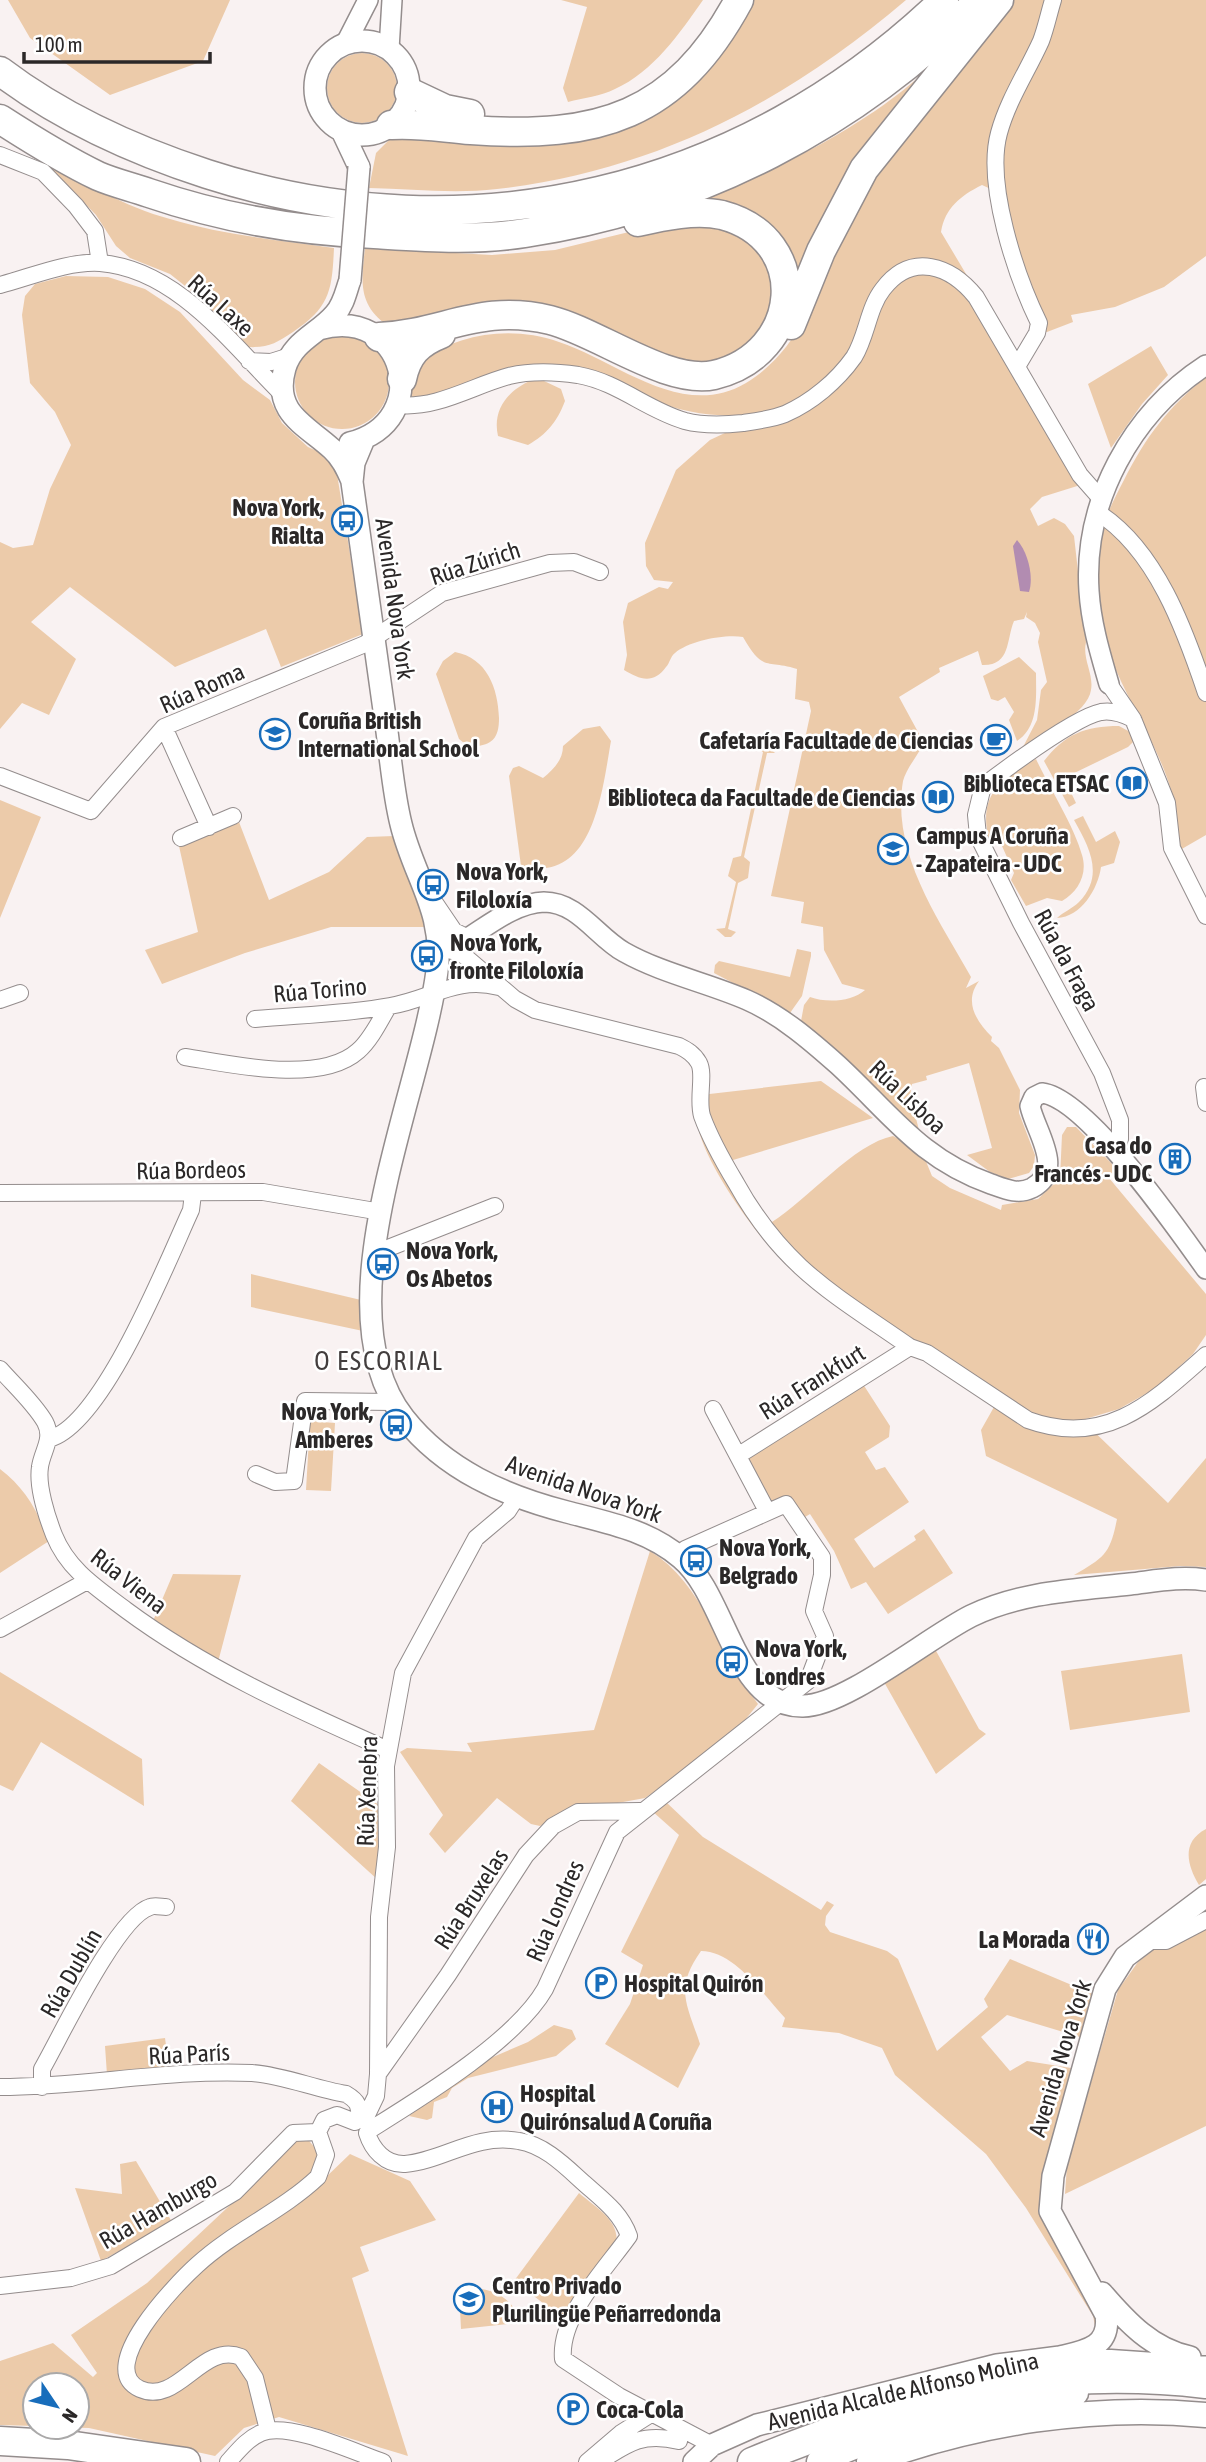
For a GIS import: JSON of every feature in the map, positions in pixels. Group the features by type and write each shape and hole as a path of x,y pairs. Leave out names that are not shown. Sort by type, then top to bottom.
{"highway":[{"path":"409,92 445,109 478,116 516,117 565,113 614,102 649,84 671,67 705,29 721,0"},
{"path":"381,130 422,123 468,130 518,132 552,130 611,120 657,99 675,85 711,48 739,0"},
{"path":"0,71 78,122 152,157 262,192 327,204 490,211 583,196 642,181 750,138 856,71 925,8 944,0"},
{"path":"0,120 98,176 200,210 330,232 442,238 522,234 623,212 721,179 784,149 861,102 913,62 979,0"},
{"path":"400,392 405,362 426,340 463,327 517,323 550,329 582,340 677,382 713,385 751,370 780,343 794,320 839,213 864,169 999,0"},
{"path":"373,333 411,335 454,320 480,316 524,315 571,326 676,373 710,376 728,371 760,352 777,330 786,303 781,265 772,247 738,221 719,214 697,213 648,220 530,243 468,243 442,238"},
{"path":"752,2462 855,2422 931,2400 975,2391 1024,2383 1106,2378 1206,2384"},
{"name":"Avenida Alcalde Alfonso Molina","path":"819,2462 867,2440 982,2406 1092,2391 1206,2394"},
{"path":"869,2462 909,2447 1015,2422 1110,2413 1206,2415"},
{"path":"0,2442 132,2462"},
{"path":"0,2442 68,2445 186,2462"}],"main road":[{"path":"352,482 345,464 296,422 284,396 284,376 290,356 306,337 336,313 350,279 359,166 381,130 406,104 409,92 405,68 389,49 376,42 346,43 325,58 314,82 318,108 326,119 342,131 359,166"},
{"path":"342,131 381,130"},
{"path":"318,439 349,443 364,439 390,420 400,392 390,349 373,333 350,279"},
{"path":"317,330 350,325 373,333"},
{"path":"352,482 354,463 364,439"},
{"name":"Avenida Nova York","path":"352,482 401,827 429,896 437,926 439,953 433,994 373,1254 370,1294 373,1341 393,1402 440,1455 484,1483 517,1497 628,1527 662,1543 693,1568 711,1597 750,1677 779,1703"},
{"path":"779,1703 806,1707 837,1698 970,1617 1016,1598 1171,1578 1206,1580"},
{"name":"Avenida Nova York","path":"1083,2271 1050,2211 1053,2176 1105,1989 1125,1957 1206,1896"},
{"path":"1060,2357 1095,2347 1107,2331 1106,2315 1083,2271"},
{"path":"1083,2271 1136,2330 1169,2350 1206,2361"},
{"name":"Avenida Alcalde Alfonso Molina","path":"694,2462 712,2445 757,2425 997,2365 1060,2357 1206,2367"}],"street":[{"path":"346,43 368,0"},
{"path":"389,49 392,0"},
{"path":"1018,365 1037,333 1039,323 1011,257 999,192 998,136 1009,103 1042,38 1053,0"},
{"path":"0,155 43,172 76,206 95,231 100,263"},
{"name":"Rúa Laxe","path":"0,285 60,268 100,263 143,274 199,310 284,396"},
{"path":"400,392 423,406 512,375 577,375 608,383 662,411 695,422 737,424 784,414 811,399 837,378 859,347 883,289 897,276 917,266 935,266 954,274 965,284 1018,365 1100,506 1133,543 1178,616 1206,693"},
{"name":"Rúa Laxe","path":"249,361 271,362 290,356"},
{"path":"1206,365 1164,398 1135,433 1117,462 1100,506 1089,557 1088,589 1092,621 1109,684 1135,725 1167,803 1172,848 1206,916"},
{"name":"Rúa Zúrich","path":"373,639 442,593 496,576 550,563 574,562 600,572"},
{"name":"Rúa Roma","path":"0,776 91,811 164,727 373,639"},
{"path":"1109,684 1100,712 1118,712 1135,725"},
{"name":"Rúa da Fraga","path":"1100,712 983,786 975,815 978,836 1102,1073 1121,1120 1121,1139 1116,1151"},
{"path":"1085,720 1119,719 1135,725"},
{"path":"164,727 209,827"},
{"path":"181,838 233,816"},
{"path":"429,896 454,931 468,938"},
{"name":"Rúa Lisboa","path":"449,950 527,905 544,902 570,909 625,953 724,991 769,1012 836,1063 892,1121 925,1150 944,1162 1011,1191 1032,1188 1045,1173 1047,1151 1030,1106 1034,1097 1042,1093 1052,1095 1074,1111 1116,1151 1206,1269"},
{"name":"Avenida Nova York","path":"437,926 442,947 449,950"},
{"path":"449,950 467,957 499,987 535,1010 679,1046 692,1054 700,1065 698,1092 702,1116 735,1182 766,1232 812,1279 910,1347 927,1353 1028,1420 1066,1429 1091,1429 1129,1416 1157,1400 1206,1355"},
{"name":"Rúa Torino","path":"255,1019 388,1007 465,983 499,987"},
{"path":"0,1000 19,993"},
{"name":"Rúa Torino","path":"185,1057 280,1071 339,1061 358,1051 388,1007"},
{"name":"Rúa Bordeos","path":"0,1193 263,1192 381,1212"},
{"path":"0,1369 46,1423 49,1439 63,1435 117,1367 191,1210 194,1194"},
{"path":"373,1254 495,1206"},
{"name":"Rúa Frankfurt","path":"739,1455 910,1347"},
{"path":"256,1474 275,1482 294,1481 301,1411 305,1401 393,1402"},
{"path":"681,1558 685,1549 767,1511 713,1409"},
{"name":"Rúa Viena","path":"49,1439 40,1467 47,1509 54,1535 70,1564 87,1581 162,1636 222,1673 387,1749"},
{"name":"Rúa Xenebra","path":"363,2125 376,2096 378,2074 379,1942 387,1847 387,1749 403,1672 410,1654 476,1538 508,1511 517,1497"},
{"name":"Rúa Londres","path":"363,2125 507,2034 532,2010 545,1989 617,1832 640,1811 808,1681 825,1636 814,1611 822,1575 822,1557 786,1504 767,1511"},
{"path":"0,1629 87,1581"},
{"name":"Rúa Bruxelas","path":"378,2074 448,1975 526,1854 553,1826 578,1812 640,1811"},
{"name":"Rúa Dublín","path":"42,2087 43,2070 99,1966 128,1922 150,1906 166,1907"},
{"path":"1143,1941 1166,1941 1206,1920"},
{"name":"Rúa París","path":"0,2087 42,2087 206,2074 254,2073 346,2094 356,2099 363,2125"},
{"name":"Rúa Hamburgo","path":"0,2286 71,2278 111,2266 235,2192 293,2133 318,2132 324,2120 337,2115 363,2125"},
{"path":"363,2125 371,2147 381,2157 403,2164 482,2141 520,2141 549,2153 624,2221 629,2236 568,2323 562,2344 563,2359 578,2372 619,2396 712,2445"},
{"path":"268,2430 255,2378 250,2366 241,2357 222,2354 167,2389 152,2392 140,2389 130,2381 126,2368 127,2356 151,2317 198,2264 318,2177 326,2155 318,2132"},
{"path":"619,2396 628,2409 629,2423 624,2438"},
{"path":"598,2462 651,2414"},
{"path":"651,2414 680,2441 687,2462"},
{"path":"228,2462 249,2439 268,2430 287,2430 383,2462"},
{"path":"587,2462 624,2438 654,2437 680,2441"}],"shaded area":[{"path":"8,0 230,0 203,61 110,95 30,38"},
{"path":"561,0 703,0 675,38 642,73 610,91 568,102 563,88 587,7"},
{"path":"748,0 906,0 814,70 766,100 716,126 664,148 611,166 555,180 497,189 449,191 369,188 376,153 392,137 603,130"},
{"path":"1012,0 1206,0 1206,256 1164,287 1115,307 1071,315 1073,322 1047,332 1035,330 1027,304 1015,286 1004,250 995,191 982,185 960,198 946,216 941,232 1090,482 1042,497 1030,509 1038,526 1054,518 1065,524 1074,536 1085,648 1091,678 1091,690 1082,707 1063,723 1023,747 1037,720 1041,690 1047,682 1038,642 1040,633 1035,623 1026,617 1027,612 1024,619 1014,621 1006,650 998,661 982,665 978,651 939,668 940,672 899,697 924,743 903,781 901,808 911,859 932,908 971,977 966,988 979,981 972,996 976,1017 992,1037 991,1041 999,1048 1020,1090 1019,1113 1035,1155 1034,1166 1029,1173 1008,1179 990,1172 967,1155 992,1148 969,1063 926,1076 927,1080 912,1084 910,1095 920,1134 801,1021 804,1005 810,997 839,1000 853,997 865,990 842,984 824,950 823,927 801,923 804,902 771,896 811,711 809,702 795,699 797,669 766,663 756,656 743,637 735,636 707,639 681,649 673,655 661,673 651,678 640,678 624,670 627,655 623,622 628,603 659,587 668,589 673,582 654,580 646,566 645,543 676,470 710,440 767,413 735,416 691,412 647,398 594,372 553,366 513,370 475,380 419,401 407,396 417,361 451,344 504,333 559,342 650,384 674,392 698,395 722,393 746,383 765,370 780,354 804,319 856,200"},
{"path":"362,53 387,63 397,88 387,113 362,123 337,113 327,88 337,63"},
{"path":"943,57 794,304 778,244 682,206 757,176 852,126 884,105"},
{"path":"43,160 121,201 153,214 231,233 334,248 327,297 315,314 287,336 267,346 248,347 199,297 170,274 130,258 116,246 96,215"},
{"path":"670,222 713,225 738,233 757,247 768,264 773,283 772,303 765,323 752,340 736,353 716,362 686,363 671,359 615,332 594,327 388,326 378,318 366,301 363,282 365,248 492,255 555,250"},
{"path":"66,276 108,277 145,289 180,312 243,380 270,400 282,423 308,447 326,455 337,474 363,634 281,667 266,629 175,667 70,587 31,622 76,659 49,715 22,703 0,729 0,542 13,548 33,545 50,489 71,445 55,412 30,383 22,315 25,296 35,284"},
{"path":"342,335 360,339 375,349 385,364 389,382 385,400 375,415 360,425 342,429 324,425 309,415 299,400 295,382 299,364 309,349 324,339"},
{"path":"1151,346 1168,375 1142,404 1111,448 1088,384"},
{"path":"1206,377 1206,835 1180,850 1174,802 1165,772 1123,685 1106,641 1098,608 1095,575 1098,544 1109,511 1140,450 1169,411"},
{"path":"532,380 544,381 561,389 565,401 559,415 546,432 528,445 498,436 497,418 504,402 516,389"},
{"path":"1017,540 1029,565 1029,592 1020,591 1013,546"},
{"path":"455,652 466,655 483,668 493,686 499,725 495,737 485,744 469,747 459,739 436,674 443,661"},
{"path":"1019,657 1036,673 1036,692 1033,720 1017,741 1009,720 1014,712 1005,697 998,701 991,699 983,676"},
{"path":"600,726 611,741 598,808 590,829 579,848 565,862 545,868 521,866 509,776 513,768 519,766 543,778 559,760 563,746 583,729"},
{"path":"1119,726 1132,733 1134,741 1128,747 1064,778 1076,803 1069,807 1044,761 1060,744 1077,733"},
{"path":"765,743 775,753 767,753 744,857 750,862 748,878 738,883 728,929 736,932 731,937 725,937 716,929 725,928 736,882 728,876 733,858 741,856 763,752 756,748"},
{"path":"1036,759 1073,832 1084,869 1077,888 1062,901 1047,898 1026,906 1011,880 1014,873 1002,846 989,840 986,825 989,800 995,790 1012,774"},
{"path":"0,800 41,817 0,918"},
{"path":"1083,816 1096,842 1115,831 1120,842 1114,863 1101,867 1087,900 1074,913 1057,918 1079,902 1091,882 1092,861 1074,820"},
{"path":"239,822 269,900 329,872 367,837 394,836 415,888 425,927 331,927 245,953 162,984 145,950 198,932 179,846"},
{"path":"797,949 811,952 811,956 802,996 790,1013 714,973 715,965 719,961 790,977"},
{"path":"821,1081 873,1118 733,1160 752,1201 772,1222 847,1160 878,1141 893,1136 908,1144 925,1159 932,1176 950,1188 1001,1210 1002,1205 1038,1199 1060,1178 1062,1135 1067,1127 1076,1127 1114,1166 1114,1173 1109,1178 1206,1294 1206,1335 1193,1354 1156,1388 1119,1409 1082,1420 1168,1503 1206,1458 1206,1567 1180,1566 1074,1575 1105,1553 1112,1540 1117,1519 986,1456 981,1430 994,1407 809,1285 760,1235 715,1168 698,1128 692,1096"},
{"path":"251,1274 361,1300 363,1331 251,1307"},
{"path":"861,1381 890,1426 889,1437 865,1452 876,1470 885,1467 909,1502 854,1539 874,1568 916,1540 914,1536 924,1529 953,1573 888,1614 866,1582 851,1589 834,1551 810,1514 800,1520 771,1505 746,1465 748,1454"},
{"path":"310,1421 335,1423 331,1491 306,1490"},
{"path":"0,1469 17,1484 30,1501 49,1541 0,1573"},
{"path":"650,1551 668,1565 698,1601 758,1704 745,1720 686,1770 645,1798 563,1813 540,1826 531,1824 497,1798 445,1853 429,1834 443,1815 400,1752 407,1748 472,1752 467,1743 594,1730"},
{"path":"173,1574 241,1575 218,1662 153,1621"},
{"path":"935,1649 979,1729 986,1734 936,1774 884,1682"},
{"path":"1182,1654 1190,1712 1070,1730 1061,1671"},
{"path":"0,1672 142,1759 144,1806 41,1742 13,1791 0,1785"},
{"path":"319,1763 379,1805 378,1880 291,1801"},
{"path":"666,1802 703,1837 821,1910 827,1901 834,1905 826,1916 825,1925 830,1932 887,1951 898,1959 937,2051 988,2007 984,1999 1010,1959 1093,1994 1080,2037 1007,2015 981,2037 1010,2071 1027,2061 1071,2068 1044,2174 1100,2326 1095,2326 1093,2316 1026,2208 986,2154 895,2075 882,2048 839,2033 782,2027 785,2018 748,1976 725,1958 701,1951 688,1976 685,1987 687,2007 700,2044 678,2088 605,2044 630,2004 643,1965 621,1952 679,1835 652,1811"},
{"path":"1206,1829 1206,1879 1199,1885 1189,1862 1189,1854 1193,1840"},
{"path":"1206,1908 1206,2126 1065,2194 1067,2165 1118,1990 1138,1962"},
{"path":"554,2025 572,2030 576,2039 556,2056 468,2078 452,2088 447,2097 434,2102 432,2118 427,2120 409,2116 472,2066 528,2042"},
{"path":"165,2038 169,2068 107,2075 105,2046"},
{"path":"306,2137 315,2148 324,2179 350,2154 410,2181 436,2220 360,2247 369,2271 352,2278 408,2456 279,2417 244,2428 215,2456 91,2428 91,2375 93,2377 97,2373 71,2335 147,2283 260,2177 293,2141"},
{"path":"136,2161 172,2222 101,2261 75,2188 122,2194 120,2164"},
{"path":"579,2193 611,2221 617,2236 616,2244 564,2319 514,2281"},
{"path":"466,2287 483,2289 503,2297 519,2316 516,2323 461,2329 459,2290"},
{"path":"53,2343 86,2371 21,2371 21,2426 0,2425 0,2361"}],"place":[{"name":"Nova York, Rialta","path":"347,521"},
{"name":"Coruña British International School","path":"275,734"},
{"name":"Cafetaría Facultade de Ciencias","path":"996,740"},
{"name":"Biblioteca ETSAC","path":"1132,783"},
{"name":"Biblioteca da Facultade de Ciencias","path":"938,797"},
{"name":"Campus A Coruña - Zapateira - UDC","path":"893,849"},
{"name":"Nova York, Filoloxía","path":"433,885"},
{"name":"Nova York, fronte Filoloxía","path":"427,956"},
{"name":"Casa do Francés - UDC","path":"1175,1159"},
{"name":"Nova York, Os Abetos","path":"383,1264"},
{"name":"Nova York, Amberes","path":"396,1425"},
{"name":"Nova York, Belgrado","path":"696,1561"},
{"name":"Nova York, Londres","path":"732,1662"},
{"name":"La Morada","path":"1093,1939"},
{"name":"Hospital Quirón","path":"601,1983"},
{"name":"Hospital Quirónsalud A Coruña","path":"497,2107"},
{"name":"Centro Privado Plurilingüe Peñarredonda","path":"469,2299"},
{"name":"Coca-Cola","path":"573,2409"}],"district":[{"name":"O ESCORIAL","path":"379,1361"}]}
